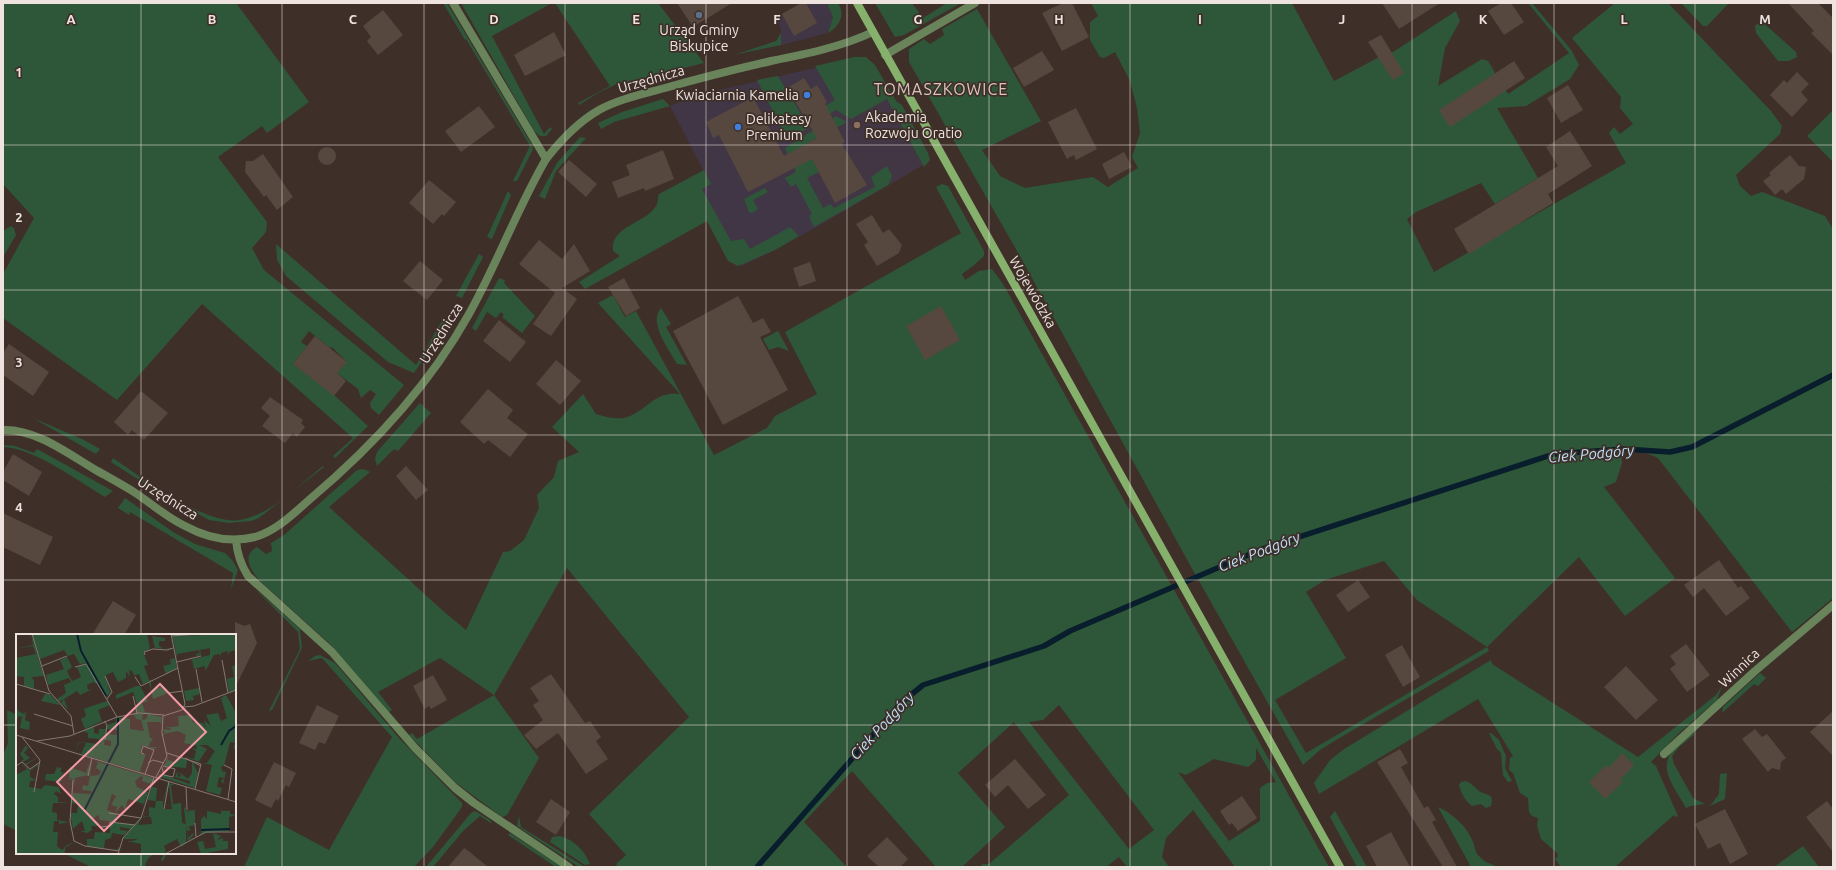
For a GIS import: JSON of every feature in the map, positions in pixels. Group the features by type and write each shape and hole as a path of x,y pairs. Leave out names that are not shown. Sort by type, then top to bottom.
{"main road":[{"name":"Wojewódzka","path":"857,3 1340,867"}],"street":[{"path":"453,3 546,159"},
{"path":"885,55 975,3"},
{"name":"Urzędnicza","path":"3,430 26,433 44,440 135,493 184,526 218,539 236,540 257,536 275,527 293,514 346,467 391,422 418,391 469,314 546,159 562,139 580,123 599,110 628,98 726,72 824,50 856,40 873,32"},
{"path":"236,540 237,552 248,576 332,652 406,738 438,771 474,803 569,867"},
{"name":"Winnica","path":"1664,754 1755,671 1833,605"}],"shaded area":[{"path":"801,3 827,3 833,17 828,33 781,45 781,29 775,18"},
{"name":"Akademia Rozwoju Oratio","path":"866,59 923,165 829,220 788,141 843,106"},
{"path":"819,67 843,106 829,220 775,250 742,266 698,191 710,183 670,106 698,95"}],"green space":[{"path":"3,3 236,3 309,102 267,133 262,126 218,157 267,222 266,232 252,248 264,270 404,385 379,415 371,408 370,403 376,394 370,390 361,398 358,389 337,373 346,361 332,347 330,348 309,331 301,342 307,346 293,364 334,395 368,426 335,458 333,456 353,438 202,304 117,400 3,318 3,274 34,218 3,184"},
{"path":"443,3 447,3 532,145 533,149 517,181 513,181 530,146"},
{"path":"461,3 552,3 492,36 544,134 550,127 552,129 546,136 540,136 534,131"},
{"path":"555,3 658,3 704,63 623,83 621,82 598,93 579,105 578,103 610,86"},
{"path":"827,3 838,3 841,12 838,24 828,33 833,17"},
{"path":"875,3 912,3 923,18 947,3 961,3 904,35 895,37"},
{"path":"1091,3 1292,3 1334,81 1387,53 1393,52 1456,11 1460,21 1445,48 1438,86 1482,59 1488,61 1508,94 1569,53 1528,3 1532,3 1572,51 1579,65 1570,79 1526,106 1497,108 1538,178 1495,204 1481,183 1416,212 1407,219 1434,272 1626,163 1609,133 1614,127 1620,134 1633,124 1620,108 1621,97 1572,38 1615,3 1668,3 1771,111 1782,126 1780,134 1736,175 1740,186 1751,196 1762,192 1825,216 1833,229 1833,479 1831,480 1833,482 1833,598 1792,632 1658,458 1650,454 1640,452 1630,451 1621,453 1622,463 1616,482 1604,487 1675,578 1625,616 1579,557 1487,647 1489,651 1336,740 1320,750 1303,765 1190,565 1021,258 909,62 909,49 924,39 930,44 944,35 942,29 977,9 1041,121 982,150 1000,176 1025,188 1093,177 1108,187 1138,168 1132,157 1140,133 1137,108 1130,81 1115,52 1104,58 1100,57 1090,40 1090,22 1098,16","holes":["1384,561 1417,600 1487,647 1306,753 1275,700 1346,658 1306,592 1325,580"]},
{"path":"1681,3 1729,3 1707,26 1703,26"},
{"path":"1761,21 1796,52 1797,57 1789,61 1778,61 1756,33 1755,26"},
{"path":"781,33 781,45 734,55 776,41"},
{"path":"854,57 866,57 875,65 896,101 902,105 928,153 930,160 924,167 887,99 851,119 836,110 788,141 757,80 778,76 804,119 835,100 815,66"},
{"path":"663,99 670,106 614,122 601,129 598,123 622,112"},
{"path":"1833,110 1833,162 1807,136"},
{"path":"836,116 847,122 804,145 819,172 807,178 823,208 830,204 834,208 875,187 871,177 887,166 892,176 888,185 814,227 809,216 812,214 796,184 791,187 785,178 796,172 785,148"},
{"path":"580,137 586,138 556,171 545,199 539,196 557,163"},
{"path":"704,170 711,184 702,189 731,241 744,239 750,249 790,227 799,236 775,250 738,266 728,261 707,221 585,289 579,282 620,256 613,251 617,236 629,226 651,212 657,205 659,194"},
{"path":"942,184 948,186 984,251 984,256 962,274 965,280 979,271 992,269 1003,284 1329,867 1235,867 1193,810 1166,838 1162,857 1169,867 1127,867 1119,857 1106,867 979,867 983,864 989,864 1069,795 1014,722 958,773 1005,827 962,867 936,867 852,771 804,822 847,867 616,867 617,863 626,855 589,814 689,717 567,568 494,695 440,658 378,692 392,710 389,712 331,645 259,580 253,572 248,559 252,551 257,547 266,554 272,551 271,543 284,535 356,471 360,469 365,470 370,472 329,507 466,630 503,552 510,551 524,540 539,508 537,495 554,477 558,461 579,452 552,427 583,394 596,414 622,418 636,413 659,397 672,393 680,394 598,303 613,295 625,317 636,311 714,455 767,428 775,416 817,394 785,332 961,233 936,187","holes":["1059,705 1154,830 1129,849 1029,722 1043,720","1256,748 1276,782 1267,783 1260,788 1260,821 1229,841 1178,772 1186,775 1214,759 1248,767 1256,760"]},
{"path":"765,188 768,192 753,200 758,209 752,213 749,212 744,199"},
{"path":"508,191 511,195 492,239 487,237"},
{"path":"11,226 14,228 16,235 3,257 3,231"},
{"path":"276,244 416,365 443,319 448,322 414,373 388,362 286,276 277,260"},
{"path":"479,254 483,257 462,298 456,296"},
{"path":"499,278 505,280 504,283 535,316 522,333 502,317 504,315 501,312 496,318 487,312 476,331 472,328"},
{"path":"661,308 671,324 666,327 687,365 677,364 661,336 657,321"},
{"path":"778,331 789,351 778,347 769,350 763,339"},
{"path":"420,403 431,413 398,451 394,449 377,466 375,459 377,452"},
{"path":"33,418 84,440 100,449 96,454"},
{"path":"3,445 15,446 34,453 37,449 113,491 105,497 56,466 28,453 3,447"},
{"path":"113,458 157,488 192,508 210,516 226,520 240,520 263,512 274,506 323,466 324,467 259,518 251,521 229,523 209,520 150,487 111,462"},
{"path":"125,498 173,532 195,544 225,553 232,560 238,570 231,589 233,573 130,512 129,515 118,508"},
{"path":"254,588 300,629 302,648 272,710 269,711 300,649 298,632"},
{"path":"320,655 335,663 399,738 462,803 462,807 433,847 414,867 244,867 267,817 329,850 392,737 322,658 308,661 315,656"},
{"path":"1491,660 1492,664 1638,757 1716,695 1722,686 1717,700 1679,733 1651,762 1656,766 1678,816 1676,817 1674,815 1615,867 1561,867 1555,859 1558,856 1557,853 1541,839 1537,826 1538,818 1532,816 1529,812 1528,798 1520,793 1513,773 1509,770 1510,758 1513,756 1478,699 1319,794 1314,783 1330,760 1344,749"},
{"path":"1760,673 1766,678 1758,686 1754,684 1722,713 1723,707"},
{"path":"494,695 539,758 507,815 502,817 455,782 409,735 412,733 417,739"},
{"path":"7,710 16,714 16,830 3,824 3,755 8,743"},
{"path":"1489,733 1499,740 1506,756 1505,768 1512,781 1508,782 1503,775 1501,753 1497,749"},
{"path":"1696,733 1679,747 1672,756 1674,764 1693,798 1705,804 1686,808 1668,776 1667,761 1671,753 1684,739"},
{"path":"1727,773 1725,799 1710,806 1719,794 1720,774"},
{"path":"1465,781 1482,793 1491,796 1491,806 1486,808 1481,804 1472,806 1467,802 1459,785 1461,782"},
{"path":"1438,807 1449,813 1463,826 1470,836 1478,855 1484,861 1497,867 1469,867 1470,865"},
{"path":"475,811 490,820 492,824 480,816 463,831 433,867 426,867 471,813"},
{"path":"1335,811 1367,867 1357,867 1330,817"},
{"path":"519,816 521,827 585,867 579,867 517,826"},
{"path":"510,833 562,867 556,867 508,835"},
{"path":"560,836 570,840 578,846 585,854 590,864 585,865 550,842 552,837"},
{"path":"1803,846 1819,867 1774,867"},
{"path":"65,854 157,854 149,858 145,867 91,867"},
{"path":"160,854 166,854 163,861 161,860 163,855"}],"building":[{"name":"Urząd Gminy Biskupice","path":"677,3 732,3 693,27"},
{"path":"801,3 806,3 817,23 794,36 782,14"},
{"path":"1063,3 1072,3 1089,37 1062,51 1042,13"},
{"path":"1382,3 1440,3 1399,29"},
{"path":"1501,3 1511,3 1524,22 1504,35 1488,11"},
{"path":"1788,3 1818,3 1833,18 1833,55 1811,33 1814,31"},
{"path":"383,10 403,35 378,55 367,41 371,37 363,26"},
{"path":"554,32 566,55 525,76 514,55"},
{"path":"1381,35 1404,73 1393,80 1368,42"},
{"path":"1042,51 1054,70 1024,87 1013,68"},
{"path":"1514,61 1525,78 1450,127 1439,110"},
{"path":"1797,72 1809,84 1801,92 1808,100 1792,117 1770,95 1784,80 1787,83"},
{"path":"804,78 811,89 817,85 827,102 825,104 845,142 842,144 867,185 835,203 812,159 748,192 719,135 713,138 706,122 753,97 784,156 817,138 787,88"},
{"path":"1568,85 1583,110 1561,123 1547,98"},
{"path":"479,106 495,127 461,152 445,131"},
{"path":"1076,108 1097,149 1076,160 1074,155 1067,159 1048,122"},
{"path":"1570,131 1592,166 1548,194 1553,203 1469,254 1454,229 1558,166 1546,147"},
{"path":"323,147 331,147 336,152 334,163 331,165 323,165 318,160 318,152"},
{"path":"663,150 674,179 645,191 644,188 618,198 612,182 630,175 626,165"},
{"path":"1124,152 1132,167 1109,179 1102,164"},
{"path":"263,154 293,197 277,210 266,195 264,197 245,172 246,161 253,161"},
{"path":"1790,155 1799,166 1806,167 1804,179 1786,194 1782,189 1775,195 1763,181 1771,175 1769,173"},
{"path":"569,160 597,184 586,197 558,172"},
{"path":"429,180 456,202 444,216 442,214 433,224 409,203"},
{"path":"872,215 883,233 889,229 902,245 899,253 877,266 864,245 868,242 856,224"},
{"path":"539,240 562,259 574,244 590,271 562,288 577,299 551,336 533,324 555,293 519,264"},
{"path":"420,261 443,280 427,300 403,281"},
{"path":"810,262 816,281 799,287 793,268"},
{"path":"624,278 640,308 626,316 608,287"},
{"path":"738,296 753,323 763,318 771,332 760,337 788,390 723,425 673,331"},
{"path":"941,306 960,340 925,360 906,326"},
{"path":"499,320 526,342 510,362 483,341"},
{"path":"315,336 347,362 337,373 346,381 334,396 293,364"},
{"path":"9,344 49,372 33,396 3,375 3,353"},
{"path":"556,360 581,381 560,405 536,384"},
{"path":"488,389 513,410 507,418 528,434 510,457 488,440 484,444 460,422"},
{"path":"141,391 168,413 144,440 132,430 128,435 114,422"},
{"path":"270,397 303,420 301,423 305,427 297,437 293,433 285,443 262,426 270,416 261,408"},
{"path":"13,454 42,472 29,496 3,480 3,472"},
{"path":"406,466 428,490 416,500 396,476"},
{"path":"3,513 53,537 40,565 3,547"},
{"path":"1719,560 1738,588 1741,586 1750,598 1726,616 1704,588 1693,597 1684,585"},
{"path":"1358,580 1370,597 1348,612 1336,595"},
{"path":"113,601 136,615 125,634 93,634"},
{"path":"235,622 244,626 250,624 257,643 236,686 236,634"},
{"path":"1686,644 1710,675 1687,692 1670,669 1676,664 1670,656"},
{"path":"1402,645 1420,677 1403,687 1385,655"},
{"path":"1626,666 1658,700 1636,720 1604,687"},
{"path":"551,674 585,723 590,721 601,737 596,741 608,759 586,774 558,733 536,749 524,735 543,720 533,705 539,701 530,688"},
{"path":"433,675 447,700 431,709 429,706 425,709 413,686"},
{"path":"317,705 339,716 325,744 319,742 315,750 299,743"},
{"path":"1833,711 1833,756 1810,732"},
{"path":"1755,729 1762,737 1767,734 1786,758 1781,762 1780,770 1772,768 1768,772 1742,739"},
{"path":"1400,749 1408,763 1401,767 1424,808 1428,806 1436,820 1432,822 1457,867 1443,867 1377,762"},
{"path":"1622,753 1634,765 1620,780 1623,782 1605,799 1589,782 1606,765 1609,768"},
{"path":"1015,759 1046,795 1028,809 1008,785 995,797 985,785"},
{"path":"274,762 296,773 289,787 286,785 278,801 276,799 271,808 255,800"},
{"path":"1242,796 1257,818 1238,831 1232,823 1229,825 1220,811"},
{"path":"551,799 570,812 556,835 536,822"},
{"path":"1827,801 1833,809 1833,852 1806,817"},
{"path":"1725,809 1748,854 1730,864 1720,843 1708,849 1695,824"},
{"path":"1391,832 1410,867 1377,867 1366,846"},
{"path":"887,837 908,859 900,867 879,867 867,856"},
{"path":"464,848 471,853 488,867 448,867"}],"waterway":[{"name":"Ciek Podgóry","path":"757,867 901,703 923,685 1044,646 1070,631 1262,549 1554,454 1624,449 1670,452 1692,447 1833,375"}],"place":[{"name":"Urząd Gminy Biskupice","path":"699,15"},
{"name":"Kwiaciarnia Kamelia","path":"807,95"},
{"name":"Akademia Rozwoju Oratio","path":"857,125"},
{"name":"Delikatesy Premium","path":"738,127"}],"district":[{"name":"TOMASZKOWICE","path":"941,89"}]}
